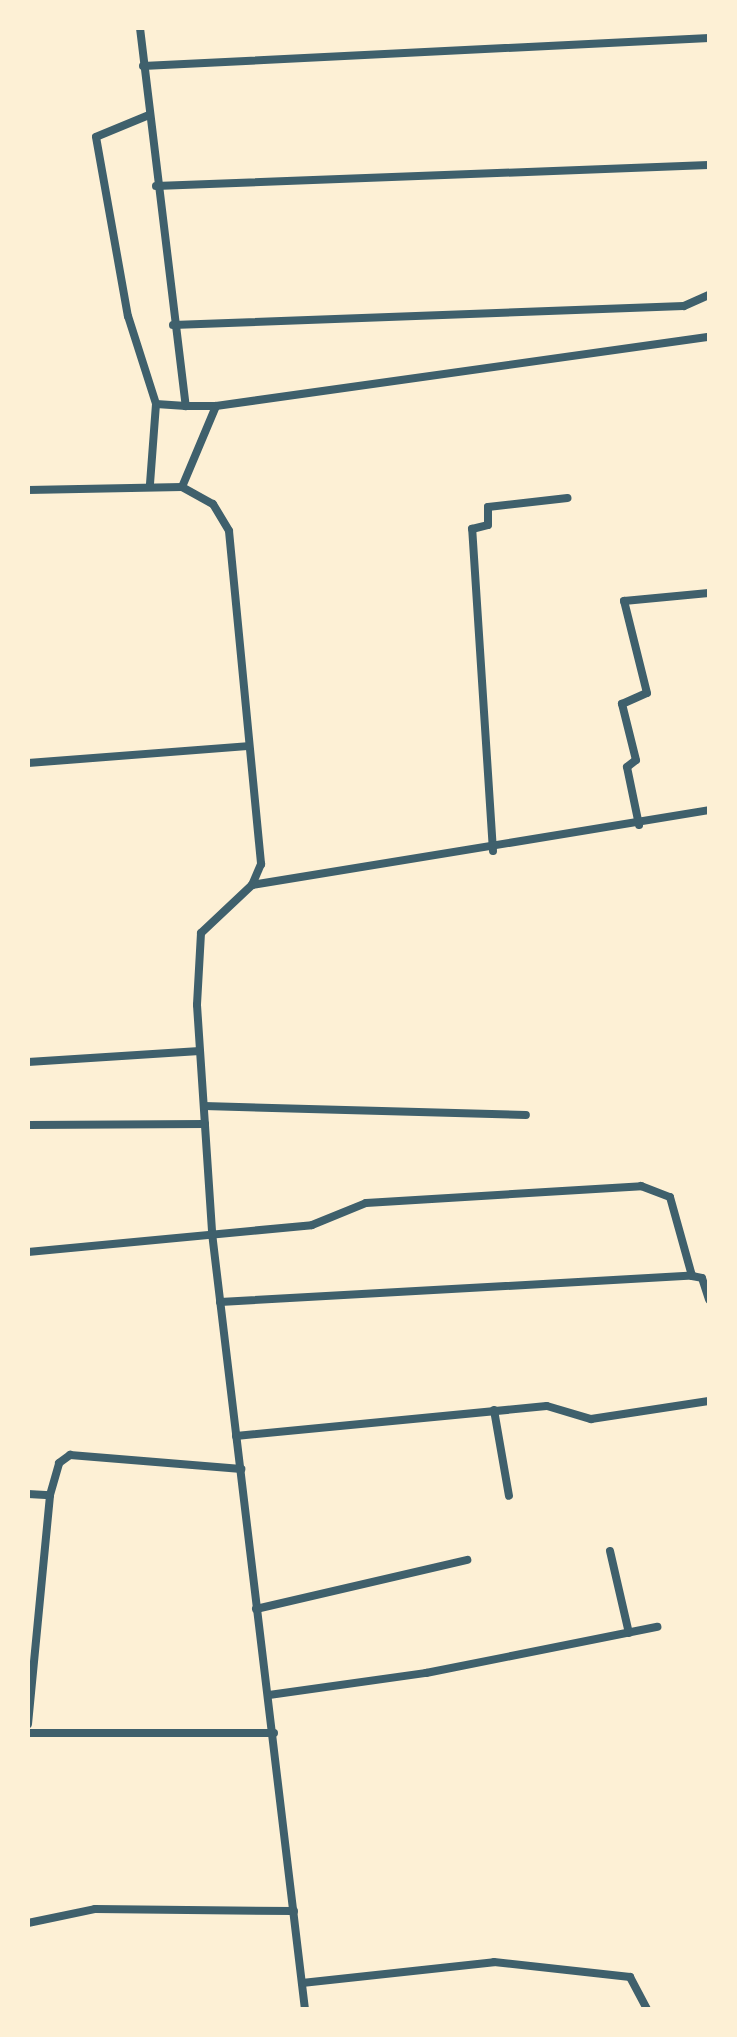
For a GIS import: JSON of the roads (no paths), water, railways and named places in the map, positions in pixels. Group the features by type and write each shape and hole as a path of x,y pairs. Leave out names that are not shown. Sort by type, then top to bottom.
{"street":[{"path":"140,28 156,186 186,406"},
{"path":"143,66 709,38"},
{"path":"149,115 105,128 96,137 128,316 156,404 150,484"},
{"path":"156,186 709,165"},
{"path":"173,325 707,301"},
{"path":"156,404 216,406 709,337"},
{"path":"182,487 216,406"},
{"path":"28,490 150,484 182,487 213,504 229,531 247,746 261,864 252,885 201,933 200,1051 212,1233 305,2009"},
{"path":"493,851 472,529 488,525 491,506 567,498"},
{"path":"639,825 627,767 636,760 622,704 647,693 624,601 709,593"},
{"path":"28,763 247,746"},
{"path":"252,885 493,851 709,810"},
{"path":"28,1062 200,1051"},
{"path":"204,1106 526,1115"},
{"path":"28,1125 205,1124"},
{"path":"28,1252 312,1225 366,1203 641,1186 670,1197 692,1276"},
{"path":"220,1302 692,1276 702,1278 709,1300"},
{"path":"236,1436 547,1406 591,1419 709,1401"},
{"path":"494,1410 509,1496"},
{"path":"28,1724 50,1495 59,1463 70,1455 241,1469"},
{"path":"28,1494 50,1495"},
{"path":"610,1551 629,1633"},
{"path":"256,1609 467,1560"},
{"path":"269,1695 426,1673 657,1627"},
{"path":"28,1733 274,1733"},
{"path":"28,1923 95,1909 294,1911"},
{"path":"302,1983 494,1962 630,1977 647,2009"}]}
